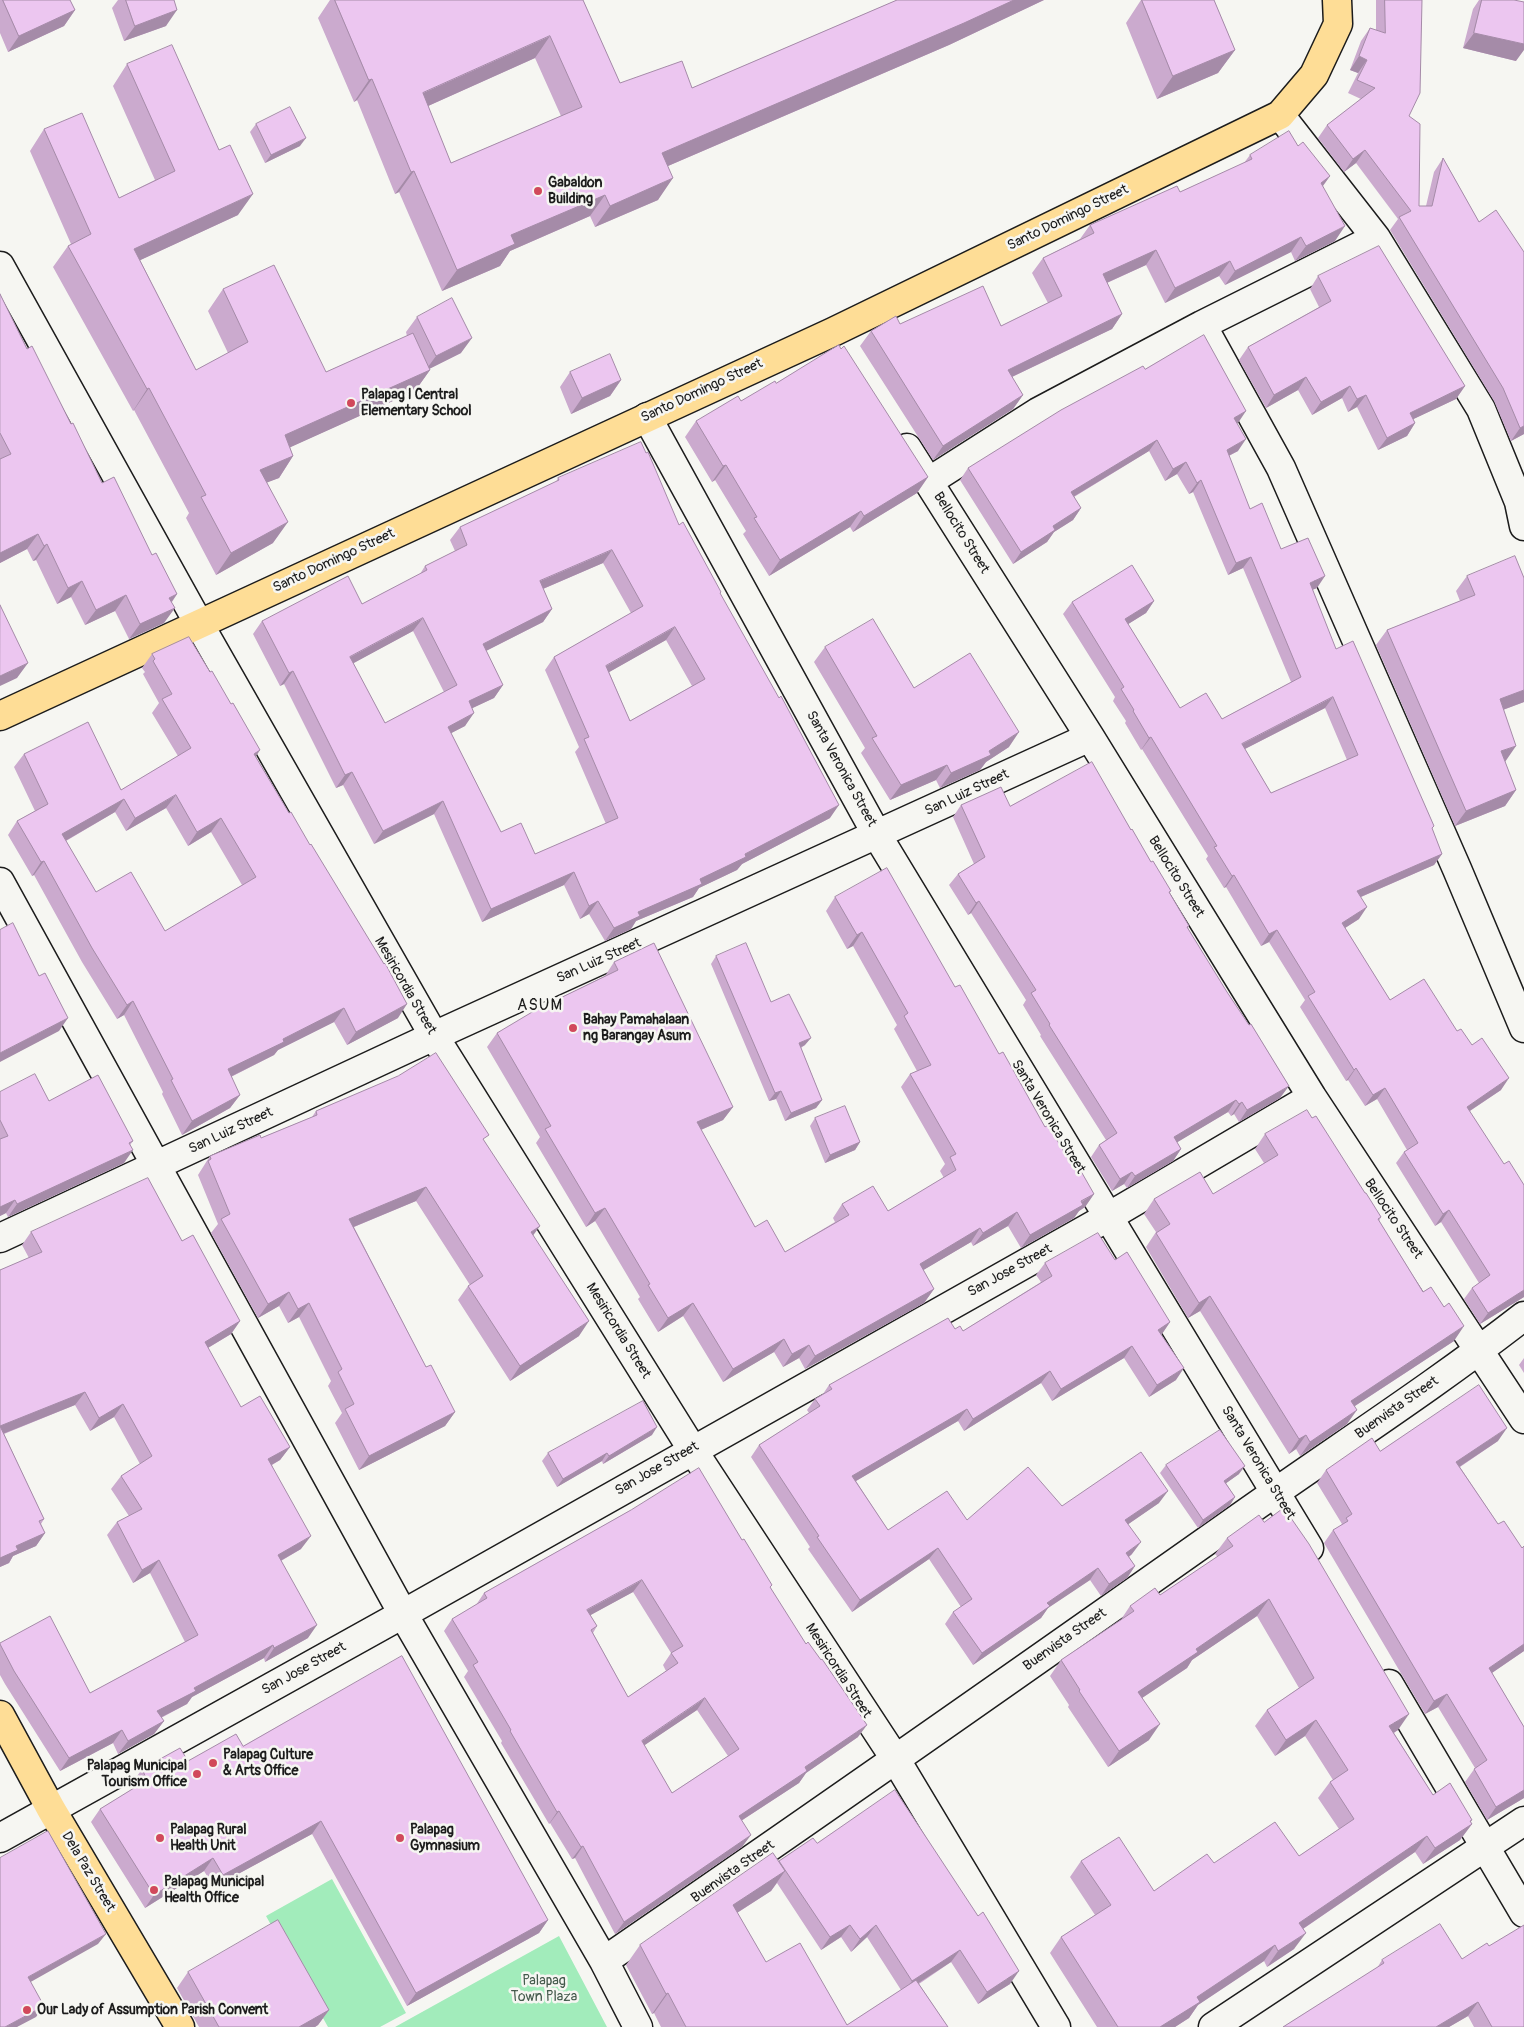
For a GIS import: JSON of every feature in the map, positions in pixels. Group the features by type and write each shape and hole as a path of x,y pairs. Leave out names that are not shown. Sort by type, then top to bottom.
{"main road":[{"name":"Santo Domingo Street","path":"0,716 833,332 1280,115 1314,75 1338,24 1337,0"},
{"name":"Dela Paz Street","path":"0,1715 50,1809 180,2027"}],"street":[{"path":"1280,115 1376,238 1481,409 1519,502 1524,526"},
{"path":"928,482 1038,412 1202,325 1376,238"},
{"name":"Mesiricordia Street","path":"0,266 199,624 434,1036 692,1449 896,1760 1056,2027"},
{"path":"1202,325 1281,468 1457,869 1524,1028"},
{"path":"833,332 849,356"},
{"name":"Santa Veronica Street","path":"647,417 877,835 1276,1492 1320,1568"},
{"name":"Bellocito Street","path":"891,423 1090,737 1312,1097 1524,1419"},
{"name":"San Luiz Street","path":"0,1238 434,1036 1090,737"},
{"path":"0,882 403,1614 604,1961 638,2027"},
{"name":"San Jose Street","path":"0,1838 403,1614 692,1449 1108,1217 1312,1097"},
{"name":"Buenvista Street","path":"604,1961 896,1760 1480,1350 1524,1316"},
{"path":"1375,1661 1524,1913"},
{"path":"1213,2027 1524,1821"}],"green space":[{"path":"332,1879 406,2013 380,2027 328,2027 266,1916"},
{"name":"Palapag Town Plaza","path":"559,1936 607,2027 395,2027"}],"building":[{"path":"3,0 70,0 75,10 19,36"},
{"path":"126,0 174,0 177,10 135,26"},
{"path":"335,0 583,0 620,83 682,61 692,88 897,0 1014,0 662,153 673,178 610,206 605,195 511,235 515,244 457,270 414,171 411,172 372,79 369,80","holes":["550,36 582,107 451,163 423,93"]},
{"path":"1142,0 1214,0 1235,50 1173,76"},
{"path":"1385,0 1422,0 1420,93 1409,116 1420,124 1419,206 1432,206 1443,158 1479,222 1496,210 1524,252 1524,426 1520,428 1503,388 1399,217 1411,211 1365,150 1353,159 1327,125 1375,88 1357,80 1367,60 1359,56 1370,28 1385,33"},
{"path":"1482,0 1514,0 1524,2 1524,44 1474,33"},
{"path":"172,45 219,150 230,145 253,194 134,249 196,370 248,342 223,289 274,265 326,372 413,333 430,370 285,435 293,456 260,470 288,522 231,553 201,497 206,495 149,388 147,389 68,246 91,234 44,129 82,113 119,198 175,171 127,64"},
{"path":"290,107 306,138 271,155 256,124"},
{"path":"1289,131 1298,146 1303,142 1330,176 1321,183 1345,226 1306,246 1301,237 1235,271 1230,261 1175,288 1156,250 1103,274 1122,314 1008,370 1023,395 943,446 871,331 896,316 900,324 983,286 1001,326 1062,296 1043,258 1094,233 1090,225 1177,186 1180,192 1252,159 1250,155"},
{"path":"1379,246 1465,386 1410,413 1415,423 1387,438 1366,395 1357,399 1350,386 1321,402 1306,377 1274,395 1248,347 1331,301 1318,276"},
{"path":"0,294 27,349 32,346 102,483 114,477 152,555 156,553 177,594 169,598 175,608 140,624 126,595 96,610 82,581 68,588 47,544 44,546 38,534 0,553 0,459 11,454 0,433"},
{"path":"452,298 472,338 436,356 417,317"},
{"path":"1204,335 1246,411 1234,418 1246,439 1227,450 1250,509 1262,503 1281,549 1308,538 1325,576 1310,583 1336,649 1353,641 1434,826 1432,828 1442,854 1357,891 1367,907 1342,923 1390,1000 1424,979 1457,1031 1461,1029 1472,1045 1482,1038 1509,1078 1467,1107 1504,1164 1509,1161 1524,1185 1524,1290 1488,1313 1472,1288 1490,1275 1449,1210 1443,1214 1404,1152 1418,1143 1385,1088 1373,1095 1356,1068 1354,1070 1308,996 1315,992 1277,930 1269,934 1234,875 1232,876 1214,847 1217,846 1151,737 1149,738 1133,711 1121,689 1124,687 1072,602 1132,565 1154,601 1125,619 1180,708 1206,693 1222,719 1301,677 1251,557 1236,563 1201,480 1197,483 1186,462 1173,469 1157,440 1071,492 1081,508 1053,526 1055,530 1021,552 968,468 1061,410 1143,366 1145,369","holes":["1333,697 1358,755 1271,793 1242,744"]},
{"path":"839,345 841,349 844,346 928,477 864,516 861,511 780,560 754,518 757,517 726,465 723,466 696,421 738,396 741,401 775,381 776,383"},
{"path":"610,354 621,380 582,398 570,372"},
{"path":"641,442 646,453 648,452 679,525 683,522 720,593 779,698 781,696 839,805 745,854 746,857 700,879 702,884 638,912 640,916 614,928 598,901 589,906 574,872 491,909 443,801 383,831 352,772 345,775 293,671 289,673 262,621 348,576 362,604 427,570 425,566 467,545 460,527 559,480 558,478","holes":["612,550 643,606 554,657 589,737 584,739 618,818 535,854 521,823 501,832 448,727 474,713 469,701 503,685 483,644 552,609 540,581","423,618 457,685 385,723 350,657","675,627 705,679 630,721 606,666"]},
{"path":"1515,556 1524,578 1524,690 1500,699 1516,746 1501,751 1516,790 1466,811 1387,630 1475,595 1467,576"},
{"path":"0,605 28,663 0,676"},
{"path":"873,619 914,688 970,653 1019,732 989,751 991,755 951,773 947,765 901,785 872,738 877,736 825,647"},
{"path":"189,637 231,704 233,703 260,750 254,754 289,813 291,812 385,963 407,1004 356,1032 344,1008 283,1039 284,1042 228,1069 240,1095 192,1121 133,1001 127,1005 92,948 44,861 41,862 17,821 48,804 24,754 88,722 121,790 191,748 162,699 172,694 153,661 155,659 152,654","holes":["176,795 197,832 221,818 256,877 165,931 131,872 96,892 62,834 124,799 135,818"]},
{"path":"1092,762 1131,830 1171,891 1169,892 1189,926 1187,927 1289,1086 1247,1110 1242,1102 1239,1104 1236,1100 1174,1137 1181,1149 1135,1176 1132,1172 1120,1179 1099,1145 1117,1133 1049,1025 1031,993 1036,990 979,901 976,903 958,874 985,857 961,805 1001,787 1010,806"},
{"path":"887,868 955,987 960,985 999,1054 1003,1052 1045,1127 1048,1125 1070,1162 1074,1159 1094,1194 1081,1201 1083,1205 1030,1235 1017,1212 983,1233 980,1228 920,1264 934,1289 815,1356 809,1345 792,1354 784,1339 733,1369 693,1303 668,1318 605,1208 595,1213 545,1129 551,1126 497,1033 549,1002 618,970 614,962 654,943 733,1107 697,1122 755,1227 767,1220 785,1252 849,1215 842,1204 873,1186 888,1211 956,1170 950,1157 956,1154 910,1074 931,1065 904,1016 908,1013 862,932 857,935 835,897"},
{"path":"13,923 39,976 45,973 68,1018 0,1053 0,930"},
{"path":"746,943 771,1002 789,994 811,1038 799,1043 822,1100 791,1113 781,1091 775,1093 716,956"},
{"path":"436,1053 489,1135 483,1139 540,1226 531,1232 589,1321 520,1366 468,1286 483,1276 426,1187 349,1219 426,1367 431,1365 455,1412 369,1456 345,1409 354,1404 338,1372 342,1369 309,1303 298,1309 289,1292 268,1304 221,1219 230,1214 208,1161 211,1159 210,1156 260,1135 261,1138 317,1115 316,1111 398,1076"},
{"path":"35,1074 49,1101 98,1075 133,1141 129,1143 133,1150 17,1204 15,1200 0,1207 0,1139 8,1136 0,1120 0,1092"},
{"path":"845,1106 860,1142 830,1155 815,1118"},
{"path":"1307,1110 1312,1118 1316,1116 1366,1193 1381,1217 1378,1219 1423,1292 1431,1287 1444,1307 1449,1303 1464,1326 1351,1401 1357,1410 1310,1442 1306,1435 1299,1439 1210,1296 1199,1303 1156,1233 1170,1224 1154,1199 1200,1172 1213,1194 1278,1155 1265,1134"},
{"path":"148,1178 182,1241 193,1235 240,1321 205,1342 241,1407 260,1396 290,1447 268,1459 311,1536 278,1555 317,1625 274,1648 273,1645 194,1688 196,1691 157,1711 164,1721 128,1741 122,1730 69,1758 14,1671 0,1643 50,1616 90,1693 198,1635 159,1560 142,1570 117,1522 142,1509 121,1476 152,1456 123,1404 99,1418 85,1392 0,1426 0,1270 42,1252 31,1232"},
{"path":"1098,1233 1115,1260 1127,1252 1170,1322 1158,1330 1184,1368 1157,1385 1132,1346 1061,1389 1050,1371 973,1419 967,1409 852,1476 888,1530 947,1491 967,1520 1028,1467 1062,1506 1141,1452 1168,1491 1125,1520 1141,1542 1126,1553 1135,1566 1109,1584 1098,1568 1047,1603 1050,1606 982,1653 953,1612 972,1599 938,1548 860,1600 817,1537 819,1536 759,1445 820,1406 815,1399 832,1389 829,1385 948,1318 955,1329 960,1326 963,1331 1052,1276 1045,1263"},
{"path":"1479,1385 1507,1428 1456,1462 1498,1524 1504,1521 1522,1548 1524,1546 1524,1644 1489,1668 1524,1727 1524,1790 1496,1807 1474,1769 1487,1760 1447,1694 1434,1701 1333,1530 1348,1521 1346,1518 1352,1514 1326,1470 1372,1438 1380,1451"},
{"path":"643,1401 657,1427 609,1456 607,1453 563,1479 548,1453"},
{"path":"0,1426 44,1519 39,1521 45,1533 16,1546 18,1550 0,1558"},
{"path":"1220,1430 1245,1466 1224,1481 1235,1497 1203,1520 1166,1465"},
{"path":"699,1468 742,1540 744,1539 772,1585 770,1587 806,1644 808,1642 822,1659 867,1725 805,1767 807,1771 739,1816 751,1835 624,1922 583,1846 581,1847 559,1811 557,1812 510,1731 473,1665 478,1662 452,1619 487,1598 484,1593 631,1510","holes":["642,1580 683,1646 671,1653 678,1663 628,1697 591,1630 597,1626 587,1610","705,1698 739,1749 672,1793 642,1741"]},
{"path":"1284,1508 1309,1544 1409,1714 1389,1726 1433,1795 1450,1783 1472,1820 1470,1821 1472,1824 1435,1848 1427,1836 1299,1923 1306,1933 1278,1951 1275,1945 1197,1997 1200,2002 1160,2027 1118,2027 1061,1937 1111,1905 1081,1861 1119,1837 1154,1891 1207,1854 1214,1863 1275,1822 1299,1856 1354,1819 1330,1782 1348,1770 1316,1720 1286,1740 1267,1710 1314,1678 1269,1599 1196,1649 1198,1652 1138,1692 1160,1724 1119,1751 1061,1660 1134,1611 1130,1606 1155,1588 1160,1595 1233,1546 1227,1538 1259,1515 1264,1522"},
{"name":"Palapag Gymnasium","path":"402,1656 548,1920 416,1993 321,1821 223,1875 213,1858 154,1895 100,1809 147,1780 142,1769 180,1748 188,1761 236,1734 243,1746"},
{"path":"895,1790 978,1916 983,1912 1019,1971 987,1992 960,1950 912,1981 876,1925 860,1939 850,1925 830,1937 779,1861 813,1838 817,1843"},
{"path":"48,1831 106,1934 28,1977 44,2006 5,2027 0,2027 0,1858"},
{"path":"773,1853 785,1871 733,1905 766,1962 800,1943 847,2025 916,1980 948,2027 686,2027 640,1945"},
{"path":"278,1920 329,2010 299,2027 219,2027 188,1972"},
{"path":"1440,1924 1462,1959 1487,1943 1489,1946 1524,1925 1524,2027 1492,2027 1478,2002 1436,2027 1283,2027 1384,1963 1382,1960"}],"place":[{"name":"Gabaldon Building","path":"538,191"},
{"name":"Palapag I Central Elementary School","path":"351,403"},
{"name":"Bahay Pamahalaan ng Barangay Asum","path":"573,1028"},
{"name":"Palapag Culture & Arts Office","path":"213,1763"},
{"name":"Palapag Municipal Tourism Office","path":"197,1774"},
{"name":"Palapag Rural Health Unit","path":"160,1838"},
{"name":"Palapag Gymnasium","path":"400,1838"},
{"name":"Palapag Municipal Health Office","path":"154,1890"},
{"name":"Our Lady of Assumption Parish Convent","path":"27,2010"}],"district":[{"name":"ASUM","path":"540,1006"}]}
